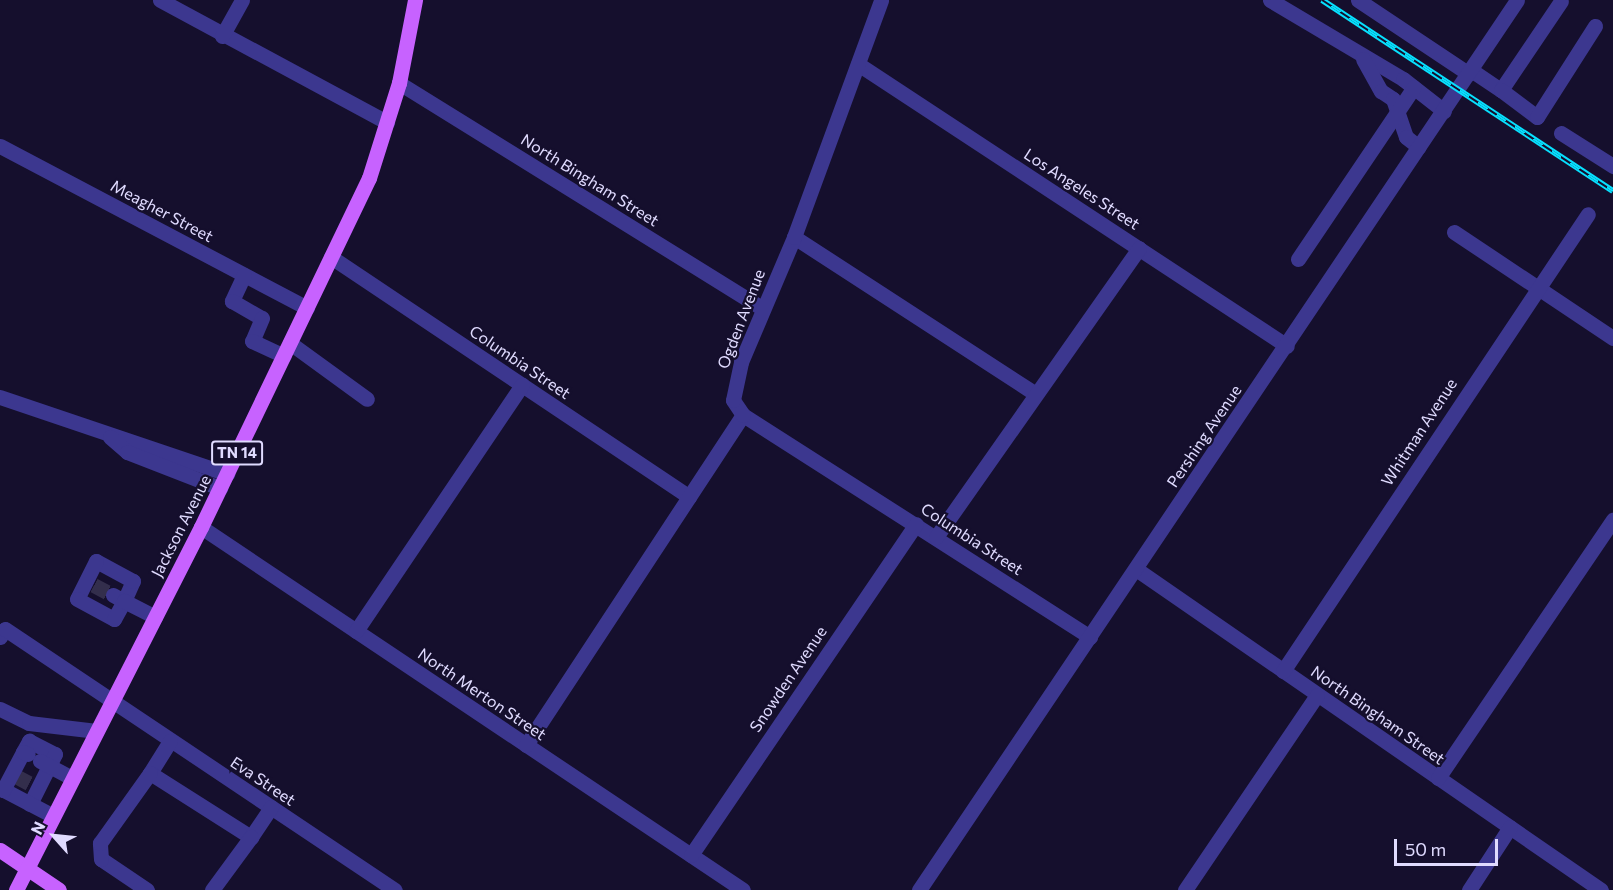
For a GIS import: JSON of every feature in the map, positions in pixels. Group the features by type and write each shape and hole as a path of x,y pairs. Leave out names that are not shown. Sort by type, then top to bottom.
{"main road":[{"name":"Jackson Avenue","path":"16,890 201,527 369,178 399,83 415,1"},
{"path":"0,850 59,890"}],"street":[{"path":"160,0 222,36 387,122"},
{"path":"222,36 242,0"},
{"name":"Ogden Avenue","path":"743,415 733,400 762,308 794,237 881,0"},
{"path":"1270,0 1363,59 1414,87 1444,111"},
{"path":"1358,0 1501,90 1537,117 1595,26"},
{"name":"Pershing Avenue","path":"919,890 1287,346 1517,0"},
{"path":"1501,90 1561,1"},
{"path":"1363,59 1398,112 1406,137 1419,147"},
{"name":"Los Angeles Street","path":"858,64 1287,346"},
{"name":"North Bingham Street","path":"399,83 762,308"},
{"path":"1298,259 1414,87"},
{"path":"1560,133 1613,166"},
{"name":"Meagher Street","path":"0,146 307,308"},
{"name":"Whitman Avenue","path":"1283,671 1535,289 1588,214"},
{"path":"1454,232 1535,289 1613,338"},
{"path":"794,237 1036,394"},
{"path":"936,537 1139,248"},
{"name":"Columbia Street","path":"331,257 689,497"},
{"path":"244,275 232,301 262,318 252,341 287,350 367,399"},
{"path":"356,631 522,385"},
{"path":"0,397 110,437 227,474"},
{"path":"526,745 743,415"},
{"name":"Columbia Street","path":"743,415 1090,637"},
{"path":"110,437 127,452 220,488"},
{"path":"1438,778 1613,520"},
{"name":"Snowden Avenue","path":"691,855 916,524"},
{"name":"North Merton Street","path":"201,527 742,890"},
{"path":"96,561 133,581 118,598 114,619 77,599 90,583 96,561"},
{"name":"North Bingham Street","path":"1136,569 1601,890"},
{"path":"118,598 155,617"},
{"name":"Eva Street","path":"0,637 4,629 395,890"},
{"path":"1185,890 1317,695"},
{"path":"0,709 29,723 97,731"},
{"path":"147,890 101,859 100,843 170,741"},
{"path":"35,758 72,778"},
{"path":"30,804 24,780 35,758"},
{"path":"1,789 24,780 35,758"},
{"path":"150,773 251,837"},
{"path":"1,789 53,816"},
{"path":"212,890 270,807"},
{"path":"1469,890 1510,827"}],"tunnel":[{"path":"94,585 113,595"},
{"path":"16,776 29,783"}],"railway":[{"path":"1322,0 1613,191"}]}
